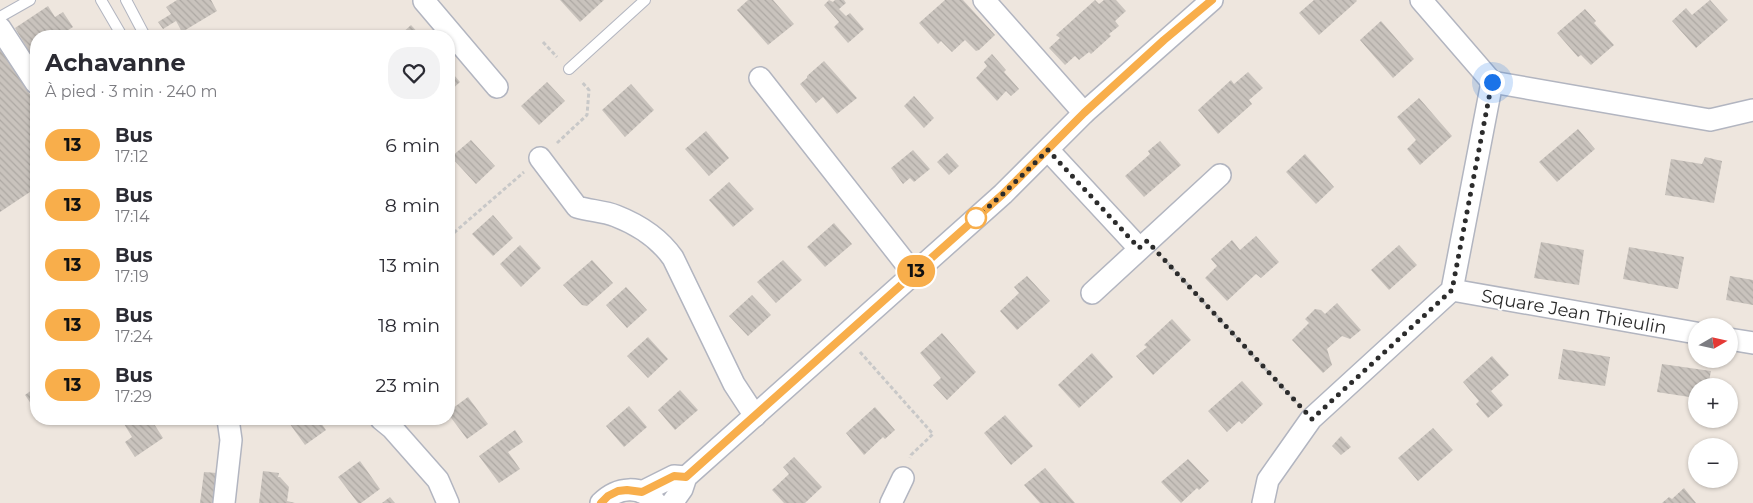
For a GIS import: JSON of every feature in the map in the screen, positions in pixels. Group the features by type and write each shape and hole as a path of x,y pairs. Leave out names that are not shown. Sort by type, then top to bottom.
{"street":[{"path":"426,0 424,1 449,30"},
{"path":"984,0 1084,113"},
{"path":"672,503 682,489 686,477 1003,194 1084,113 1164,40 1212,0"},
{"path":"1420,0 1492,82 1710,120 1753,110"},
{"path":"0,28 30,75"},
{"path":"455,38 497,87"},
{"path":"760,78 914,274"},
{"path":"1263,503 1268,480 1312,419 1452,290 1492,82"},
{"path":"1048,150 1143,245"},
{"path":"540,158 577,207 615,215 654,237 666,247 734,384 755,416"},
{"path":"1092,293 1220,174"},
{"name":"Square Jean Thieulin","path":"1452,290 1688,332"},
{"path":"1738,340 1753,343"},
{"path":"224,503 231,440 229,425"},
{"path":"388,425 438,480 448,503"},
{"path":"601,503 608,496 618,491 627,490 649,497 674,476 686,477"},
{"path":"891,503 903,478"}],"lane":[{"path":"0,17 30,0"},
{"path":"101,0 118,30"},
{"path":"126,0 142,30"},
{"path":"569,69 645,0"}],"path":[{"path":"455,232 587,115 589,90 569,69"},
{"path":"1143,245 1312,419"},
{"path":"855,346 933,434 911,454 903,478"}],"building":[{"path":"177,0 211,0 217,11 185,30 181,30 176,21 163,29 158,22 171,14 166,7"},
{"path":"560,0 604,0 580,22"},
{"path":"748,0 773,0 794,24 768,45 737,10"},
{"path":"829,0 833,2 835,0 844,0 846,3 839,9 846,16 850,13 864,29 848,43 834,27 839,22 824,5"},
{"path":"945,0 963,0 995,35 976,51 965,40 952,52 941,41 938,44 919,23"},
{"path":"1095,0 1099,4 1104,0 1116,0 1126,11 1115,21 1119,26 1109,34 1111,36 1091,54 1089,52 1079,60 1075,56 1065,65 1049,48 1060,38 1056,35"},
{"path":"1314,0 1357,1 1319,35 1299,13"},
{"path":"1710,0 1728,20 1696,48 1672,21 1686,8 1692,15"},
{"path":"48,6 55,17 63,12 73,27 68,30 30,30 30,53 15,28"},
{"path":"1585,9 1596,21 1594,23 1614,45 1591,65 1581,55 1578,57 1557,33"},
{"path":"1381,21 1414,59 1393,78 1360,40"},
{"path":"411,25 416,30 406,30"},
{"path":"0,48 30,95 30,192 0,212"},
{"path":"992,54 1019,89 1011,96 1006,91 997,101 976,78 987,66 984,62"},
{"path":"824,61 857,98 837,114 823,97 816,103 800,84"},
{"path":"1248,72 1263,88 1249,100 1252,104 1218,134 1198,110 1231,80 1234,84"},
{"path":"455,76 460,82 455,87"},
{"path":"547,82 565,101 539,125 521,106"},
{"path":"631,84 654,110 625,137 602,110"},
{"path":"914,96 934,118 924,128 904,106"},
{"path":"1419,98 1452,136 1420,165 1407,149 1416,140 1397,117"},
{"path":"1578,129 1595,149 1557,182 1539,162"},
{"path":"706,131 729,158 709,176 685,149"},
{"path":"471,140 495,166 476,184 455,161 455,154"},
{"path":"1160,141 1181,165 1144,197 1125,176 1150,154 1148,151"},
{"path":"913,150 930,169 914,182 910,178 903,184 891,168"},
{"path":"947,153 959,166 949,175 937,162"},
{"path":"1305,154 1334,187 1316,204 1286,172"},
{"path":"1705,157 1722,161 1714,203 1665,195 1671,159 1702,164"},
{"path":"729,182 754,209 733,227 709,200"},
{"path":"493,215 513,238 493,256 472,234"},
{"path":"834,223 852,244 825,267 807,247"},
{"path":"1256,236 1279,262 1261,278 1256,274 1227,301 1205,278 1217,266 1211,259 1232,240 1240,250"},
{"path":"1541,242 1584,250 1579,285 1534,278"},
{"path":"520,245 541,268 521,287 500,264"},
{"path":"1399,245 1417,265 1389,290 1371,270"},
{"path":"1629,247 1684,257 1678,289 1623,279"},
{"path":"592,260 613,283 587,306 582,305 563,285"},
{"path":"783,260 802,280 776,303 757,282"},
{"path":"1027,276 1050,301 1017,330 1000,311 1019,293 1014,287"},
{"path":"1730,276 1753,280 1753,305 1726,300"},
{"path":"626,287 647,310 627,328 606,305"},
{"path":"752,295 771,315 748,336 729,316"},
{"path":"1337,303 1361,330 1350,339 1342,336 1327,349 1332,365 1323,373 1292,340 1309,323 1305,319 1315,309 1321,310 1325,314"},
{"path":"1172,319 1191,340 1153,375 1136,356 1147,347 1144,345"},
{"path":"942,333 976,372 947,400 933,385 941,378 920,353"},
{"path":"648,337 668,359 648,378 627,356"},
{"path":"1563,349 1610,357 1605,386 1558,379"},
{"path":"1092,353 1113,377 1079,408 1058,385"},
{"path":"1492,356 1509,375 1491,391 1503,405 1488,418 1476,404 1479,401 1463,382"},
{"path":"1662,364 1711,371 1710,378 1688,378 1688,397 1657,392"},
{"path":"1242,381 1263,404 1242,424 1239,421 1227,432 1208,411"},
{"path":"680,390 698,410 675,430 658,410"},
{"path":"30,391 30,402 25,395"},
{"path":"468,397 488,424 467,439 455,423 455,407"},
{"path":"629,406 647,427 624,447 606,426"},
{"path":"875,407 895,430 885,439 883,437 864,455 846,433"},
{"path":"1005,415 1033,446 1011,465 984,433"},
{"path":"125,425 155,425 163,438 135,457 125,442 132,437"},
{"path":"291,425 322,425 326,430 305,445"},
{"path":"1433,428 1453,450 1418,481 1398,458"},
{"path":"515,430 523,442 508,452 520,469 499,483 479,456"},
{"path":"1341,436 1351,447 1341,455 1332,446"},
{"path":"794,457 822,487 805,503 784,503 772,490 789,474 783,467"},
{"path":"1188,459 1209,481 1199,490 1197,488 1181,503 1161,482"},
{"path":"360,461 380,489 361,503 358,503 338,477"},
{"path":"1045,468 1075,503 1040,503 1024,485"},
{"path":"263,471 279,473 278,477 289,487 287,501 295,503 259,503"},
{"path":"204,472 217,473 214,503 200,503"},
{"path":"1684,488 1696,503 1662,503 1669,497 1672,499"},
{"path":"390,497 395,503 382,503"}],"bus line":[{"name":"13","path":"601,503 608,496 618,491 636,490 642,492 674,476 686,477 1003,194 1084,113 1164,40 1212,0"}],"route":[{"path":"976,218 1048,150 1139,248 1147,241 1312,419 1452,290 1492,82"}]}
